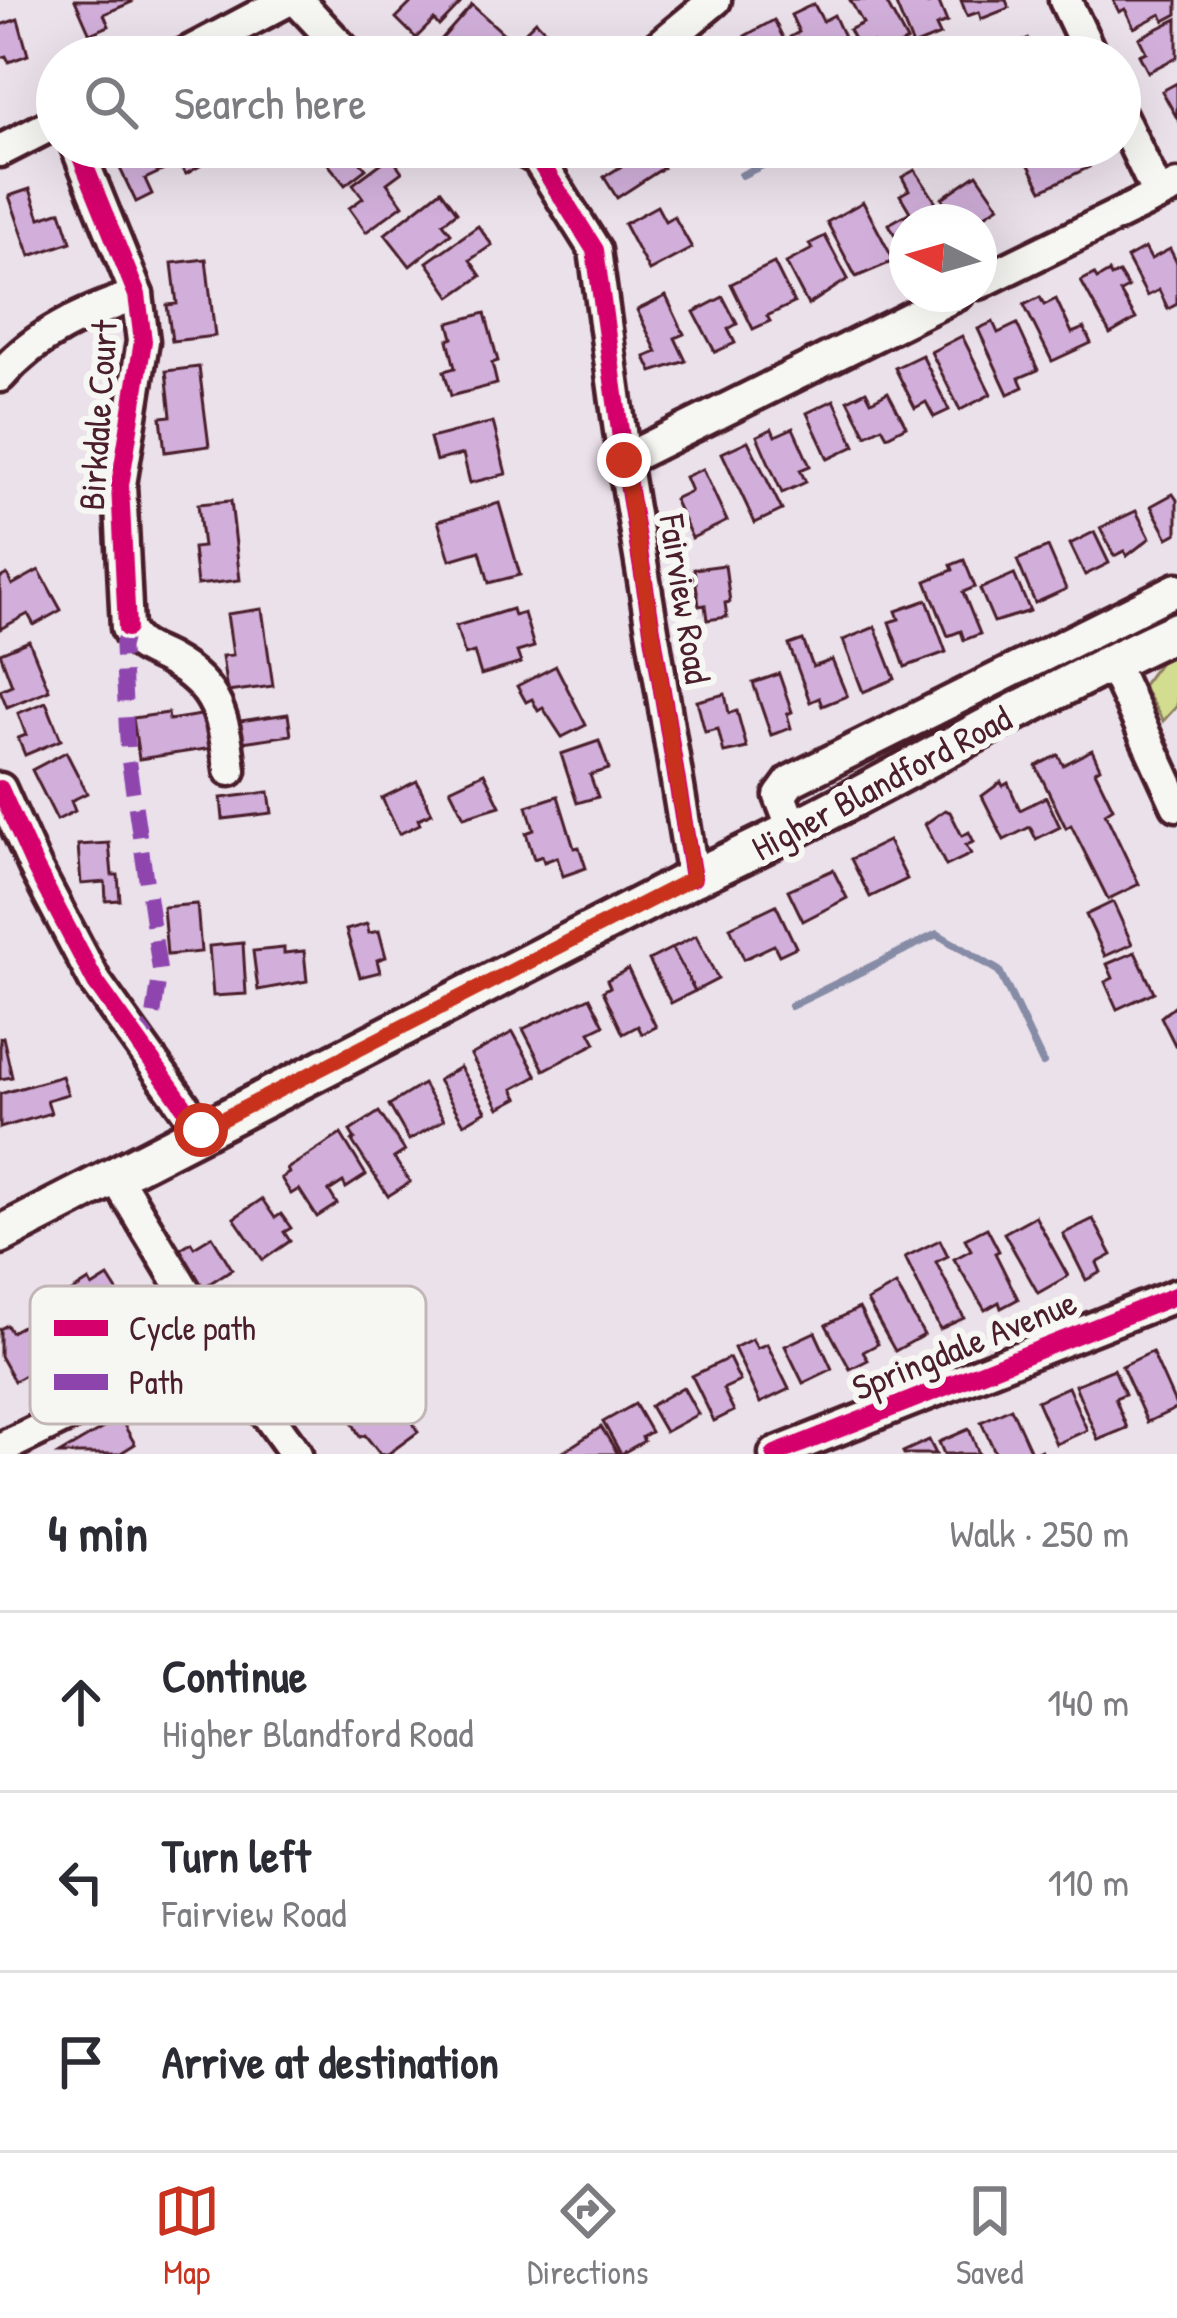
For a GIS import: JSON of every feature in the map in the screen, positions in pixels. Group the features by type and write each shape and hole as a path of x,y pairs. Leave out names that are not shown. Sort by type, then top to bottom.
{"main road":[{"name":"Higher Blandford Road","path":"0,1235 693,878 794,832 1111,661 1177,631"}],"street":[{"path":"220,36 288,0"},
{"path":"297,0 330,36"},
{"path":"671,36 715,0"},
{"path":"1065,0 1082,36"},
{"path":"0,152 36,133"},
{"path":"997,275 1168,190 1141,148"},
{"name":"Birkdale Court","path":"86,168 137,295 143,341 120,485 127,628 134,643 197,677 215,701 225,722 230,770"},
{"name":"Fairview Road","path":"545,168 595,250 624,460 693,878"},
{"path":"0,376 43,337 87,312 137,295"},
{"path":"624,460 922,312"},
{"path":"794,832 780,796 791,781 1177,589"},
{"path":"1111,661 1177,805"},
{"path":"0,789 96,983 201,1130"},
{"path":"114,1174 182,1286"},
{"name":"Springdale Avenue","path":"775,1454 1177,1295"},
{"path":"0,1449 51,1424"},
{"path":"274,1424 296,1454"}],"green space":[{"path":"1177,646 1177,706 1163,721 1142,686"}],"building":[{"path":"75,0 132,2 104,14 109,26 90,34"},
{"path":"414,0 456,0 460,4 439,26 434,20 418,36 396,18"},
{"path":"850,0 885,0 904,36 852,36 849,30 863,23"},
{"path":"894,0 925,0 927,4 938,0 947,22 936,26 940,35 909,36"},
{"path":"961,0 1006,0 1009,8 981,19 979,12 967,16"},
{"path":"1113,0 1177,0 1177,14 1164,21 1161,14 1134,28 1125,9 1119,12"},
{"path":"814,4 823,21 834,15 844,36 792,36 799,32 791,15"},
{"path":"472,5 505,35 504,36 444,36"},
{"path":"18,19 28,55 9,62 6,56 0,58 0,25"},
{"path":"1177,19 1177,57 1148,72 1141,59 1146,52 1141,37"},
{"path":"774,20 782,36 745,36"},
{"path":"536,21 550,36 521,36"},
{"path":"1177,83 1177,118 1162,91"},
{"path":"120,168 166,168 145,179 152,194 136,202"},
{"path":"331,168 366,169 345,185"},
{"path":"375,168 399,168 402,172 387,183 403,205 366,232 349,208 363,198 353,184"},
{"path":"618,168 663,168 617,198 604,177"},
{"path":"1030,168 1087,168 1042,190"},
{"path":"915,170 937,204 905,204 900,195 909,190 902,177"},
{"path":"977,174 999,206 946,204 942,198"},
{"path":"30,189 40,218 61,211 71,242 30,256 9,196"},
{"path":"441,190 457,212 443,223 451,233 410,266 385,234"},
{"path":"863,202 889,251 889,263 856,277 827,222"},
{"path":"657,206 665,221 674,216 692,248 649,271 624,224"},
{"path":"478,226 492,245 470,260 481,276 451,297 427,262"},
{"path":"825,236 848,279 808,305 786,263"},
{"path":"1145,248 1151,259 1170,249 1177,263 1177,304 1168,309 1159,290 1147,296 1127,258"},
{"path":"206,259 215,336 172,341 167,305 177,304 172,263"},
{"path":"774,263 794,303 753,329 731,284"},
{"path":"1109,272 1111,277 1119,273 1128,288 1120,292 1136,319 1110,334 1081,281"},
{"path":"666,296 684,334 675,338 686,361 652,372 645,357 657,352 637,310"},
{"path":"723,297 737,324 728,329 735,343 715,352 694,312"},
{"path":"1040,297 1044,305 1056,299 1072,333 1084,328 1091,343 1052,361 1024,305"},
{"path":"485,313 498,361 492,363 497,384 451,396 444,371 455,368 449,323"},
{"path":"993,322 998,333 1017,324 1038,370 1019,378 1023,387 1008,394 978,329"},
{"path":"962,336 991,394 960,410 931,352"},
{"path":"922,355 949,410 934,417 926,402 915,408 895,368"},
{"path":"199,367 209,446 165,452 161,417 171,416 166,371"},
{"path":"866,391 871,401 888,392 906,426 887,436 882,427 866,435 848,400"},
{"path":"834,400 855,446 828,459 807,413"},
{"path":"493,422 506,474 470,483 463,454 436,461 430,438"},
{"path":"793,428 810,466 800,470 806,482 782,493 757,436 772,429 775,436"},
{"path":"748,441 782,510 755,523 722,453"},
{"path":"703,469 727,521 692,538 674,499 691,491 685,477"},
{"path":"1173,494 1177,533 1168,538 1151,506"},
{"path":"231,501 240,580 197,585 193,548 203,547 198,504"},
{"path":"499,503 520,575 489,583 480,551 450,560 438,521"},
{"path":"1136,511 1150,538 1127,556 1124,551 1114,556 1100,528"},
{"path":"1094,532 1109,563 1085,575 1070,544"},
{"path":"1048,547 1066,589 1035,603 1017,560"},
{"path":"964,560 975,587 963,592 980,634 964,640 961,631 948,636 926,581"},
{"path":"725,565 727,617 707,620 705,605 699,606 694,569"},
{"path":"39,570 61,610 34,625 28,614 0,629 0,578 7,574 12,585"},
{"path":"1014,574 1030,611 994,622 980,589"},
{"path":"927,600 946,652 905,667 889,622 899,619 896,611"},
{"path":"262,609 273,686 227,692 222,656 233,655 227,614"},
{"path":"512,609 514,616 524,613 534,647 517,652 521,663 481,675 474,652 465,655 456,626"},
{"path":"875,627 895,679 863,692 843,640"},
{"path":"803,640 813,667 832,660 847,696 822,706 819,698 810,702 789,645"},
{"path":"29,641 49,690 7,707 0,690 12,685 0,653"},
{"path":"556,666 586,725 562,737 543,708 538,711 532,699 526,702 517,686"},
{"path":"779,674 792,712 787,714 791,728 771,735 753,683"},
{"path":"725,694 729,713 737,711 747,748 724,753 718,729 705,732 697,701"},
{"path":"46,702 61,740 25,755 18,738 26,735 18,713"},
{"path":"168,713 169,720 207,714 212,748 139,759 133,718"},
{"path":"288,714 291,735 242,742 240,721"},
{"path":"599,741 609,769 590,775 598,797 577,803 561,754"},
{"path":"1092,750 1100,768 1095,771 1113,808 1105,813 1139,884 1108,899 1036,766 1058,755 1063,765"},
{"path":"66,752 87,793 71,801 75,811 57,820 32,770"},
{"path":"484,773 500,806 464,817 450,789"},
{"path":"417,781 432,813 399,834 382,798"},
{"path":"1001,782 1003,786 1008,783 1020,810 1046,797 1060,827 1036,839 1030,827 1004,840 982,796"},
{"path":"269,792 272,813 223,819 221,798"},
{"path":"558,796 574,848 579,847 586,868 563,876 557,857 544,862 542,856 534,859 526,833 534,830 527,806"},
{"path":"945,810 962,836 969,832 974,842 966,845 971,854 946,866 925,824"},
{"path":"888,841 907,879 870,897 851,859"},
{"path":"109,843 120,900 106,901 105,882 81,884 78,845"},
{"path":"833,870 847,898 803,921 788,890"},
{"path":"1113,902 1132,944 1105,956 1086,915"},
{"path":"197,904 201,952 167,955 163,907"},
{"path":"776,905 796,947 779,955 774,945 744,959 730,927"},
{"path":"367,924 369,933 379,931 386,957 377,960 380,972 360,977 346,930"},
{"path":"696,936 718,979 695,991 672,948"},
{"path":"243,943 246,994 213,996 209,946"},
{"path":"284,948 284,953 304,951 307,981 258,990 253,951"},
{"path":"672,948 695,991 671,1003 649,960"},
{"path":"1135,952 1154,992 1117,1009 1105,982 1113,978 1107,964"},
{"path":"628,969 656,1027 642,1034 638,1026 623,1034 603,991 610,987 607,980"},
{"path":"590,997 604,1025 590,1032 596,1043 544,1070 523,1029"},
{"path":"1177,1004 1177,1044 1175,1045 1161,1017"},
{"path":"513,1032 537,1076 513,1089 518,1098 499,1108 471,1055"},
{"path":"0,1038 12,1077 0,1079"},
{"path":"460,1067 486,1111 464,1124 438,1080"},
{"path":"62,1076 68,1094 47,1100 51,1113 0,1128 0,1094"},
{"path":"423,1084 444,1120 409,1140 389,1105"},
{"path":"379,1112 405,1151 394,1158 410,1182 388,1196 350,1131"},
{"path":"341,1134 366,1175 346,1188 343,1182 329,1191 337,1204 317,1217 299,1189 291,1194 281,1178 289,1173 287,1169"},
{"path":"262,1199 275,1218 281,1214 291,1228 284,1232 290,1241 263,1260 234,1218"},
{"path":"1035,1216 1068,1276 1038,1293 1004,1233"},
{"path":"1093,1219 1112,1255 1097,1263 1101,1272 1086,1280 1063,1234"},
{"path":"987,1228 1018,1299 985,1310 954,1259 971,1250 965,1239"},
{"path":"212,1236 232,1269 199,1286 177,1251 191,1242 194,1247"},
{"path":"940,1240 948,1256 936,1262 964,1318 940,1329 905,1257"},
{"path":"108,1277 114,1286 94,1286"},
{"path":"896,1285 924,1335 895,1351 867,1301"},
{"path":"859,1308 878,1344 863,1352 868,1360 850,1369 826,1325"},
{"path":"30,1322 30,1372 14,1381 0,1356 0,1329 7,1325 11,1332"},
{"path":"815,1332 832,1369 803,1383 785,1346"},
{"path":"752,1339 757,1348 767,1344 789,1389 760,1403 734,1348"},
{"path":"1152,1352 1177,1408 1147,1422 1122,1366"},
{"path":"729,1358 740,1381 723,1389 734,1411 714,1421 692,1376"},
{"path":"1114,1369 1125,1394 1115,1398 1127,1428 1098,1440 1075,1385"},
{"path":"683,1387 698,1414 665,1432 650,1406"},
{"path":"1068,1387 1087,1430 1056,1444 1037,1401"},
{"path":"635,1404 651,1432 621,1454 603,1422"},
{"path":"1011,1408 1032,1454 996,1454 981,1422"},
{"path":"110,1424 123,1424 135,1444 119,1454 59,1454"},
{"path":"353,1424 413,1424 418,1432 388,1454 380,1454 365,1435 360,1437"},
{"path":"601,1427 618,1454 560,1454"},
{"path":"969,1429 979,1454 944,1454 939,1442"},
{"path":"929,1440 936,1454 904,1454 903,1452"}],"waterway":[{"path":"742,175 756,168"},
{"path":"791,1006 937,934 999,971 1043,1063"}],"marked path":[{"path":"127,628 122,647 128,758 160,973 152,1026 135,1039"}],"cycle path":[{"path":"86,168 137,295 143,341 120,485 127,628"},
{"path":"544,168 595,250 624,460 693,878"},
{"path":"0,789 96,983 201,1130"},
{"path":"775,1454 1177,1295"}],"route":[{"path":"201,1130 693,878 624,460"}]}
